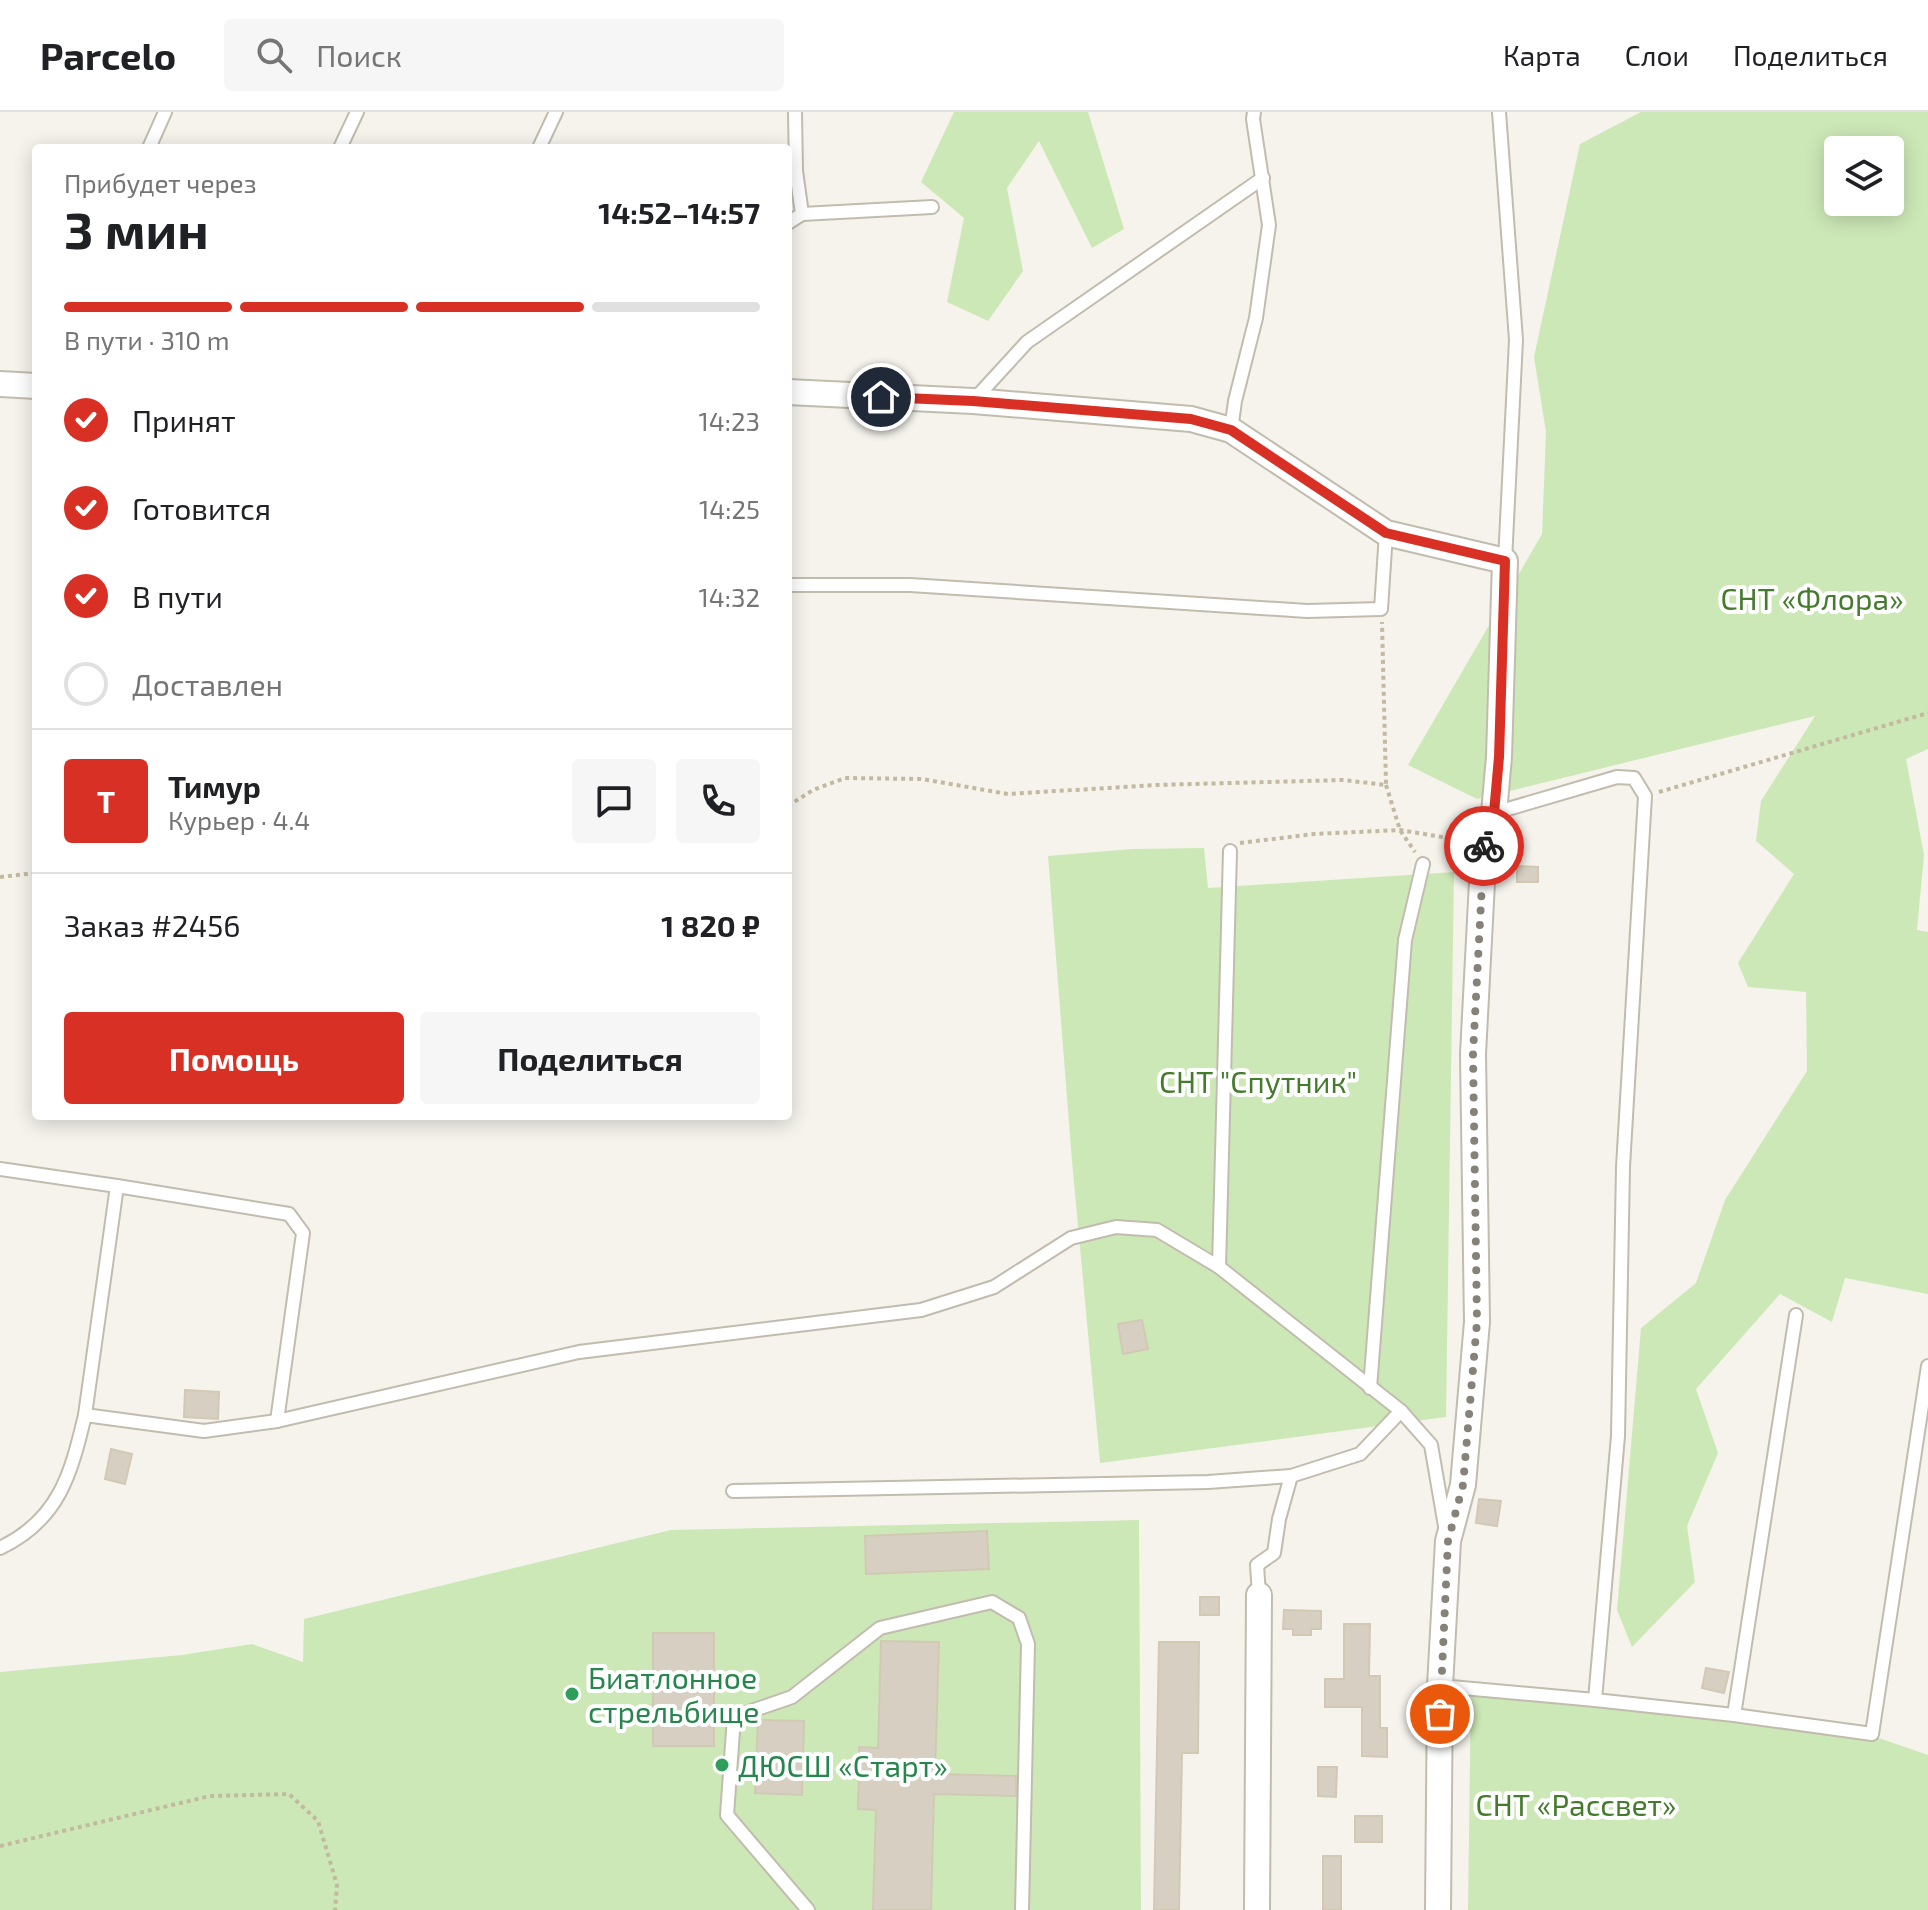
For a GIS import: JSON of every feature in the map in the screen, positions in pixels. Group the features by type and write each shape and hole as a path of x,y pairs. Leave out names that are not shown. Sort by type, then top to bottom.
{"street":[{"path":"0,384 32,386"},
{"path":"792,392 973,401 1191,419 1231,430 1386,533 1505,561 1499,757 1494,813 1484,844 1473,1054 1477,1322 1463,1485 1448,1541 1440,1686 1438,1910"},
{"path":"1257,1910 1259,1595"}],"lane":[{"path":"151,144 165,112"},
{"path":"342,144 357,112"},
{"path":"541,144 556,112"},
{"path":"795,112 796,171 802,214"},
{"path":"1231,430 1235,401 1256,318 1269,225 1254,112"},
{"path":"1499,112 1516,340 1505,561"},
{"path":"973,401 1027,342 1263,178"},
{"path":"792,220 802,214 932,207"},
{"path":"792,585 910,585 1307,611 1381,609 1386,533"},
{"path":"1494,813 1617,777 1634,778 1645,796 1623,1167 1618,1436 1595,1700"},
{"path":"1219,1267 1230,851"},
{"path":"1370,1388 1405,940 1423,864"},
{"path":"0,1169 289,1214 303,1233 277,1421"},
{"path":"0,1548 23,1536 52,1507 73,1466 85,1415 117,1186"},
{"path":"85,1415 204,1431 277,1421 579,1352 921,1310 994,1287 1071,1238 1116,1227 1157,1230 1219,1267 1401,1411 1431,1445 1448,1541"},
{"path":"1734,1715 1796,1315"},
{"path":"1440,1686 1734,1715 1872,1734 1928,1366"},
{"path":"733,1491 1208,1482 1291,1476 1360,1454 1401,1411"},
{"path":"1259,1595 1257,1565 1274,1553 1279,1519 1291,1476"},
{"path":"808,1910 727,1815 734,1717 792,1697 880,1628 992,1602 1019,1618 1028,1644 1022,1910"}],"path":[{"path":"1381,609 1386,785 1400,830 1423,864"},
{"path":"1645,796 1928,713"},
{"path":"792,803 813,790 845,778 922,779 1008,794 1156,785 1343,780 1386,785"},
{"path":"1230,851 1233,844 1314,834 1400,830 1484,844"},
{"path":"0,877 32,873"},
{"path":"0,1846 210,1796 289,1794 318,1821 337,1885 335,1910"}],"green space":[{"path":"954,112 1088,112 1124,229 1092,248 1039,141 1007,188 1023,271 988,321 947,302 964,218 921,182"},
{"name":"СНТ «Флора»","path":"1641,112 1928,112 1928,749 1906,759 1924,855 1917,930 1928,932 1928,1294 1845,1278 1832,1322 1780,1294 1696,1389 1718,1453 1687,1526 1695,1582 1632,1647 1617,1610 1641,1328 1696,1283 1725,1200 1807,1071 1806,992 1748,987 1738,963 1794,874 1756,841 1761,801 1815,716 1477,799 1408,765 1542,534 1546,432 1534,357 1580,144"},
{"name":"СНТ \"Спутник\"","path":"1204,848 1208,888 1454,872 1446,1417 1100,1463 1048,856 1132,849"},
{"name":"ДЮСШ «Старт»","path":"1139,1520 1141,1910 0,1910 0,1672 182,1655 252,1644 303,1662 304,1619 671,1530"},
{"name":"СНТ «Рассвет»","path":"1471,1684 1873,1736 1928,1755 1928,1910 1468,1910"}],"building":[{"path":"1517,866 1538,867 1538,882 1517,882"},
{"path":"1142,1320 1148,1349 1123,1354 1118,1324"},
{"path":"185,1390 219,1392 218,1419 184,1417"},
{"path":"111,1449 132,1454 125,1484 105,1479"},
{"path":"1479,1499 1501,1501 1497,1526 1476,1523"},
{"path":"987,1531 989,1569 866,1574 865,1536"},
{"path":"1200,1597 1219,1597 1219,1615 1200,1615"},
{"path":"1284,1610 1321,1611 1321,1629 1311,1629 1311,1635 1293,1635 1293,1629 1283,1629"},
{"path":"1344,1624 1370,1624 1369,1676 1380,1676 1380,1728 1387,1728 1387,1757 1362,1756 1362,1707 1325,1707 1325,1679 1344,1679"},
{"path":"653,1633 714,1633 714,1746 653,1746"},
{"path":"881,1641 939,1642 935,1774 1016,1776 1016,1796 934,1794 931,1910 873,1910 876,1810 858,1809 859,1747 878,1748"},
{"path":"1159,1642 1199,1642 1198,1753 1182,1753 1179,1910 1154,1910"},
{"path":"1706,1668 1729,1672 1724,1693 1702,1688"},
{"path":"758,1720 804,1721 802,1795 755,1793"},
{"path":"1318,1767 1337,1767 1336,1797 1318,1796"},
{"path":"1355,1816 1382,1816 1382,1842 1355,1842"},
{"path":"1323,1856 1341,1856 1341,1910 1323,1910"}],"way so far":[{"path":"1440,1714 1448,1541 1463,1485 1477,1322 1473,1054 1484,846"}],"place":[{"name":"Биатлонное стрельбище","path":"572,1694"},
{"name":"ДЮСШ «Старт»","path":"722,1765"}],"route":[{"path":"881,397 973,401 1191,419 1231,430 1386,533 1505,561 1499,757 1494,813 1484,846"}]}
